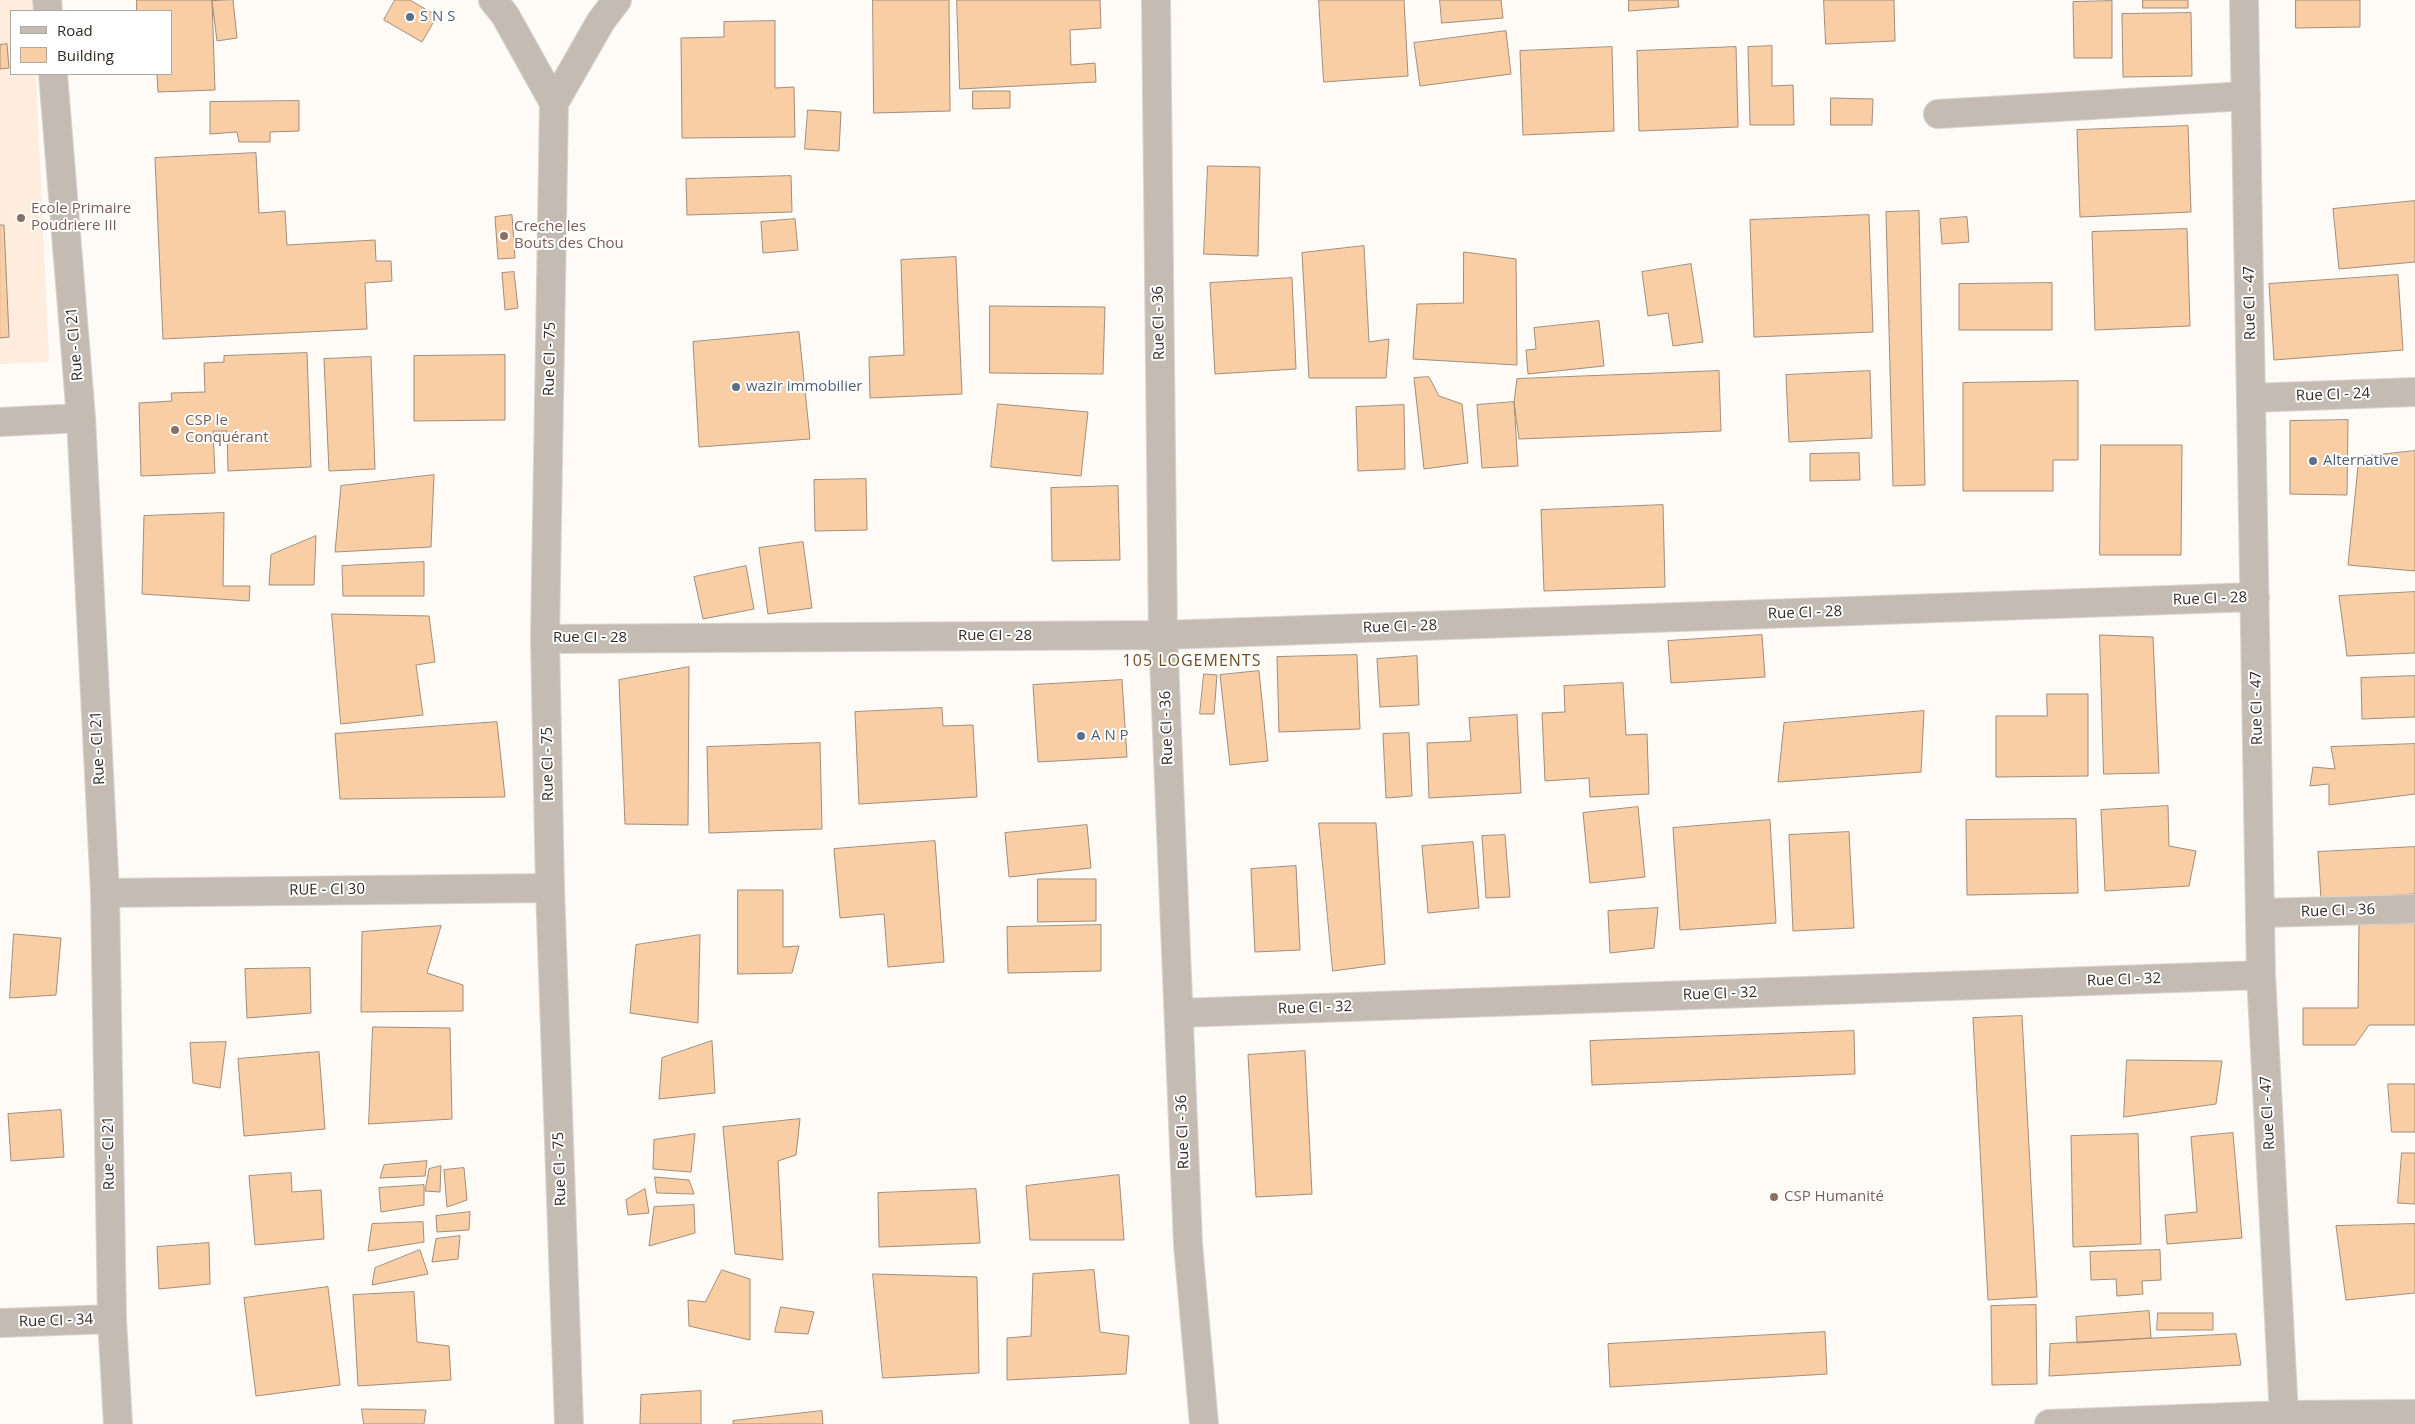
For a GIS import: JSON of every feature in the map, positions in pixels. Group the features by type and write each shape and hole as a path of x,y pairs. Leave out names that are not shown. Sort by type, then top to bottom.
{"street":[{"path":"493,0 505,15 554,103"},
{"name":"Rue CI - 75","path":"569,1424 550,888 545,639 554,103 601,21 618,0"},
{"name":"Rue CI - 36","path":"1156,0 1163,635 1188,1244 1204,1424"},
{"name":"Rue CI - 47","path":"2244,0 2261,975 2284,1416"},
{"name":"Rue - CI 21","path":"53,75 81,418 105,893 112,1319 118,1424"},
{"path":"1938,114 2246,96"},
{"name":"Rue CI - 24","path":"2251,398 2415,392"},
{"path":"0,422 81,418"},
{"name":"Rue CI - 28","path":"545,639 1163,635 2255,597"},
{"name":"RUE - CI 30","path":"105,893 550,888"},
{"name":"Rue CI - 36","path":"2260,913 2415,909"},
{"name":"Rue CI - 32","path":"1178,1013 2261,975"},
{"name":"Rue CI - 34","path":"0,1323 112,1319"},
{"path":"2049,1424 2284,1416 2415,1414"}],"shaded area":[{"name":"Ecole Primaire Poudriere III","path":"0,0 33,0 33,10 10,10 10,75 36,75 49,362 0,364"}],"building":[{"path":"137,0 212,0 215,90 158,92 157,75 172,75 172,10 137,10"},
{"path":"233,0 237,38 217,41 212,1"},
{"path":"395,0 410,0 437,16 422,42 384,20"},
{"path":"873,0 949,0 950,111 874,113"},
{"path":"957,0 1100,0 1101,28 1070,30 1071,65 1095,63 1096,82 960,89"},
{"path":"1319,0 1404,0 1408,76 1324,82"},
{"path":"1440,0 1501,0 1503,18 1442,23"},
{"path":"1629,0 1678,0 1679,7 1629,11"},
{"path":"1824,0 1894,0 1895,41 1826,44"},
{"path":"2143,0 2188,0 2188,8 2143,8"},
{"path":"2296,0 2360,0 2360,27 2296,28"},
{"path":"2112,1 2112,58 2074,58 2073,2"},
{"path":"2191,13 2192,76 2123,77 2122,14"},
{"path":"775,21 775,88 794,87 795,137 682,138 681,38 724,37 724,22"},
{"path":"1506,31 1511,74 1420,86 1414,43"},
{"path":"7,44 9,68 0,69 0,45"},
{"path":"1772,46 1772,86 1793,85 1794,125 1750,125 1748,47"},
{"path":"1612,47 1614,131 1523,135 1520,51"},
{"path":"1736,47 1738,127 1639,131 1637,51"},
{"path":"973,91 1010,91 1010,108 973,109"},
{"path":"1831,98 1873,99 1872,125 1831,125"},
{"path":"299,101 299,131 270,132 270,142 239,142 237,132 210,134 210,102"},
{"path":"808,110 841,112 839,151 805,149"},
{"path":"2188,126 2191,212 2080,217 2077,130"},
{"path":"256,153 259,213 285,211 287,245 375,240 376,261 391,261 392,281 365,283 367,329 163,339 155,158"},
{"path":"1208,166 1260,167 1258,256 1204,254"},
{"path":"791,176 792,212 687,215 686,179"},
{"path":"2415,201 2415,262 2339,269 2333,209"},
{"path":"1919,211 1925,485 1893,486 1886,212"},
{"path":"512,215 515,258 498,259 495,217"},
{"path":"1869,215 1873,332 1754,337 1750,220"},
{"path":"1967,217 1969,242 1942,244 1940,219"},
{"path":"795,219 798,250 763,253 761,222"},
{"path":"0,225 4,225 9,337 0,338"},
{"path":"2187,229 2190,326 2095,330 2092,232"},
{"path":"1364,246 1369,342 1389,339 1386,378 1309,378 1302,253"},
{"path":"1464,252 1516,259 1517,365 1413,359 1417,304 1463,303"},
{"path":"956,257 962,394 870,398 869,357 904,355 901,260"},
{"path":"1691,264 1703,342 1673,346 1668,313 1648,316 1642,272"},
{"path":"514,272 518,308 505,310 502,273"},
{"path":"2398,275 2403,350 2274,360 2269,284"},
{"path":"1292,278 1296,369 1215,374 1210,283"},
{"path":"2052,283 2052,330 1959,330 1959,284"},
{"path":"990,306 1105,307 1103,374 990,373"},
{"path":"1599,321 1604,366 1528,374 1526,350 1536,349 1534,328"},
{"path":"799,332 810,439 699,447 693,342"},
{"path":"307,353 311,467 228,471 227,431 213,431 215,473 141,476 139,403 172,401 171,393 205,392 204,363 224,362 224,356"},
{"path":"505,355 505,420 414,421 414,356"},
{"path":"371,357 375,469 329,471 324,359"},
{"path":"1719,371 1721,431 1519,439 1514,402 1517,379"},
{"path":"1870,371 1872,438 1789,442 1786,375"},
{"path":"1429,377 1439,396 1462,404 1468,463 1424,469 1414,378"},
{"path":"2078,381 2078,460 2053,460 2053,491 1963,491 1963,383"},
{"path":"1514,402 1518,466 1482,468 1477,405"},
{"path":"998,404 1088,412 1081,476 991,467"},
{"path":"1404,405 1405,469 1358,471 1356,407"},
{"path":"2348,420 2347,495 2290,494 2290,421"},
{"path":"2101,445 2182,445 2181,555 2100,555"},
{"path":"2415,451 2415,571 2348,565 2359,457"},
{"path":"1859,453 1860,480 1810,481 1810,454"},
{"path":"434,475 431,547 335,552 341,486"},
{"path":"866,479 867,530 815,531 814,480"},
{"path":"1118,486 1120,560 1052,561 1051,488"},
{"path":"1663,505 1665,587 1544,591 1541,510"},
{"path":"224,513 223,586 250,586 249,601 142,594 144,516"},
{"path":"316,536 314,585 269,585 271,555"},
{"path":"803,542 812,608 768,614 759,548"},
{"path":"424,562 424,596 343,596 342,566"},
{"path":"746,566 754,609 703,619 694,577"},
{"path":"2415,592 2415,653 2347,656 2339,596"},
{"path":"332,614 429,616 435,662 416,665 423,715 341,724"},
{"path":"1762,635 1765,677 1671,683 1668,641"},
{"path":"2100,635 2153,637 2159,773 2104,774"},
{"path":"1357,655 1360,729 1279,732 1277,657"},
{"path":"1417,656 1419,705 1380,707 1377,659"},
{"path":"689,667 688,825 625,824 619,680"},
{"path":"1259,671 1268,761 1230,765 1220,675"},
{"path":"1204,674 1217,675 1214,714 1200,714"},
{"path":"2415,676 2415,717 2362,719 2361,678"},
{"path":"1122,680 1127,757 1038,762 1033,685"},
{"path":"1623,683 1626,735 1647,734 1649,794 1590,797 1589,778 1545,781 1542,713 1565,712 1564,686"},
{"path":"2047,694 2088,694 2088,776 1996,777 1996,716 2047,716"},
{"path":"942,708 943,726 973,725 977,797 859,804 855,712"},
{"path":"1924,711 1921,772 1778,782 1784,723"},
{"path":"1517,715 1521,793 1429,798 1427,743 1471,741 1469,718"},
{"path":"497,722 505,797 340,799 335,734"},
{"path":"1409,733 1412,796 1386,798 1383,734"},
{"path":"820,743 822,829 709,833 707,747"},
{"path":"2415,744 2415,794 2329,805 2329,784 2310,786 2313,767 2335,769 2331,747"},
{"path":"2168,806 2169,846 2196,851 2189,886 2105,891 2101,810"},
{"path":"1638,807 1645,877 1590,883 1583,813"},
{"path":"2076,819 2078,893 1967,895 1966,820"},
{"path":"1770,820 1776,923 1680,930 1673,828"},
{"path":"1319,823 1376,823 1385,964 1333,971"},
{"path":"1087,825 1091,868 1009,877 1005,833"},
{"path":"1849,832 1854,928 1793,931 1789,835"},
{"path":"1505,835 1510,897 1486,898 1482,836"},
{"path":"935,841 944,962 888,967 884,914 840,918 834,849"},
{"path":"1473,842 1479,908 1428,913 1422,846"},
{"path":"2415,847 2415,894 2321,899 2318,852"},
{"path":"1296,866 1300,950 1255,952 1251,869"},
{"path":"1038,879 1096,879 1096,921 1038,922"},
{"path":"738,890 783,890 783,947 799,946 792,973 738,974"},
{"path":"1658,908 1654,948 1610,953 1608,911"},
{"path":"2415,924 2415,1025 2369,1025 2355,1045 2303,1045 2303,1008 2358,1008 2359,925"},
{"path":"1101,925 1101,971 1008,973 1007,927"},
{"path":"441,926 427,973 463,985 463,1011 361,1012 362,932"},
{"path":"14,934 61,938 56,995 10,998"},
{"path":"700,935 698,1023 630,1013 636,945"},
{"path":"310,968 311,1013 247,1018 245,969"},
{"path":"2022,1016 2037,1297 1988,1300 1973,1018"},
{"path":"373,1027 450,1028 452,1119 369,1124"},
{"path":"1854,1031 1855,1074 1592,1085 1590,1041"},
{"path":"712,1041 715,1093 659,1099 662,1058"},
{"path":"226,1042 220,1088 193,1083 190,1043"},
{"path":"1305,1051 1312,1194 1256,1197 1248,1055"},
{"path":"319,1052 325,1129 244,1136 238,1059"},
{"path":"2127,1060 2222,1061 2216,1104 2124,1117"},
{"path":"2388,1084 2415,1084 2415,1132 2392,1132"},
{"path":"61,1110 64,1157 11,1161 8,1114"},
{"path":"800,1119 796,1155 778,1161 783,1260 735,1254 723,1127"},
{"path":"2233,1133 2242,1238 2167,1244 2165,1215 2197,1212 2191,1137"},
{"path":"695,1134 691,1172 653,1169 654,1140"},
{"path":"2138,1134 2141,1244 2073,1247 2071,1136"},
{"path":"2402,1153 2415,1153 2415,1204 2398,1203"},
{"path":"427,1161 425,1176 380,1178 384,1165"},
{"path":"441,1166 440,1192 425,1191 429,1169"},
{"path":"464,1168 467,1200 447,1207 444,1170"},
{"path":"291,1173 292,1192 321,1190 324,1239 255,1245 249,1176"},
{"path":"1119,1175 1124,1240 1030,1240 1026,1186"},
{"path":"655,1177 689,1180 694,1194 657,1193"},
{"path":"424,1185 424,1205 381,1212 379,1188"},
{"path":"645,1189 649,1213 628,1215 626,1200"},
{"path":"976,1189 980,1243 879,1247 878,1193"},
{"path":"694,1205 695,1233 649,1246 654,1207"},
{"path":"470,1212 469,1230 437,1232 436,1216"},
{"path":"423,1222 424,1242 368,1251 372,1224"},
{"path":"2415,1224 2415,1293 2346,1300 2336,1226"},
{"path":"460,1236 458,1259 432,1262 436,1239"},
{"path":"209,1243 210,1284 159,1289 157,1247"},
{"path":"420,1250 428,1274 372,1285 375,1268"},
{"path":"2160,1250 2161,1280 2142,1281 2143,1294 2117,1296 2116,1279 2091,1280 2090,1252"},
{"path":"722,1270 750,1279 750,1340 689,1326 688,1300 705,1302"},
{"path":"1094,1270 1100,1332 1129,1336 1126,1374 1007,1380 1007,1338 1031,1336 1033,1274"},
{"path":"873,1274 977,1277 979,1373 883,1378"},
{"path":"328,1287 340,1385 256,1396 244,1298"},
{"path":"414,1292 417,1342 449,1346 451,1380 358,1386 353,1295"},
{"path":"2036,1305 2037,1384 1992,1385 1991,1306"},
{"path":"781,1307 814,1312 808,1334 775,1332"},
{"path":"2149,1311 2151,1338 2077,1343 2076,1317"},
{"path":"2158,1313 2213,1313 2213,1330 2157,1330"},
{"path":"1825,1332 1827,1374 1610,1387 1608,1344"},
{"path":"2236,1334 2241,1365 2049,1376 2050,1344"},
{"path":"701,1391 701,1424 640,1424 641,1395"},
{"path":"362,1409 426,1410 424,1424 364,1424"},
{"path":"822,1411 823,1424 733,1424 733,1421"}],"place":[{"name":"S N S","path":"410,17"},
{"name":"Ecole Primaire Poudriere III","path":"21,218"},
{"name":"Creche les Bouts des Chou","path":"504,236"},
{"name":"wazir immobilier","path":"736,387"},
{"name":"CSP le Conquérant","path":"175,430"},
{"name":"Alternative","path":"2313,461"},
{"name":"A N P","path":"1081,736"},
{"name":"CSP Humanité","path":"1774,1197"}],"district":[{"name":"105 LOGEMENTS","path":"1192,661"}]}
